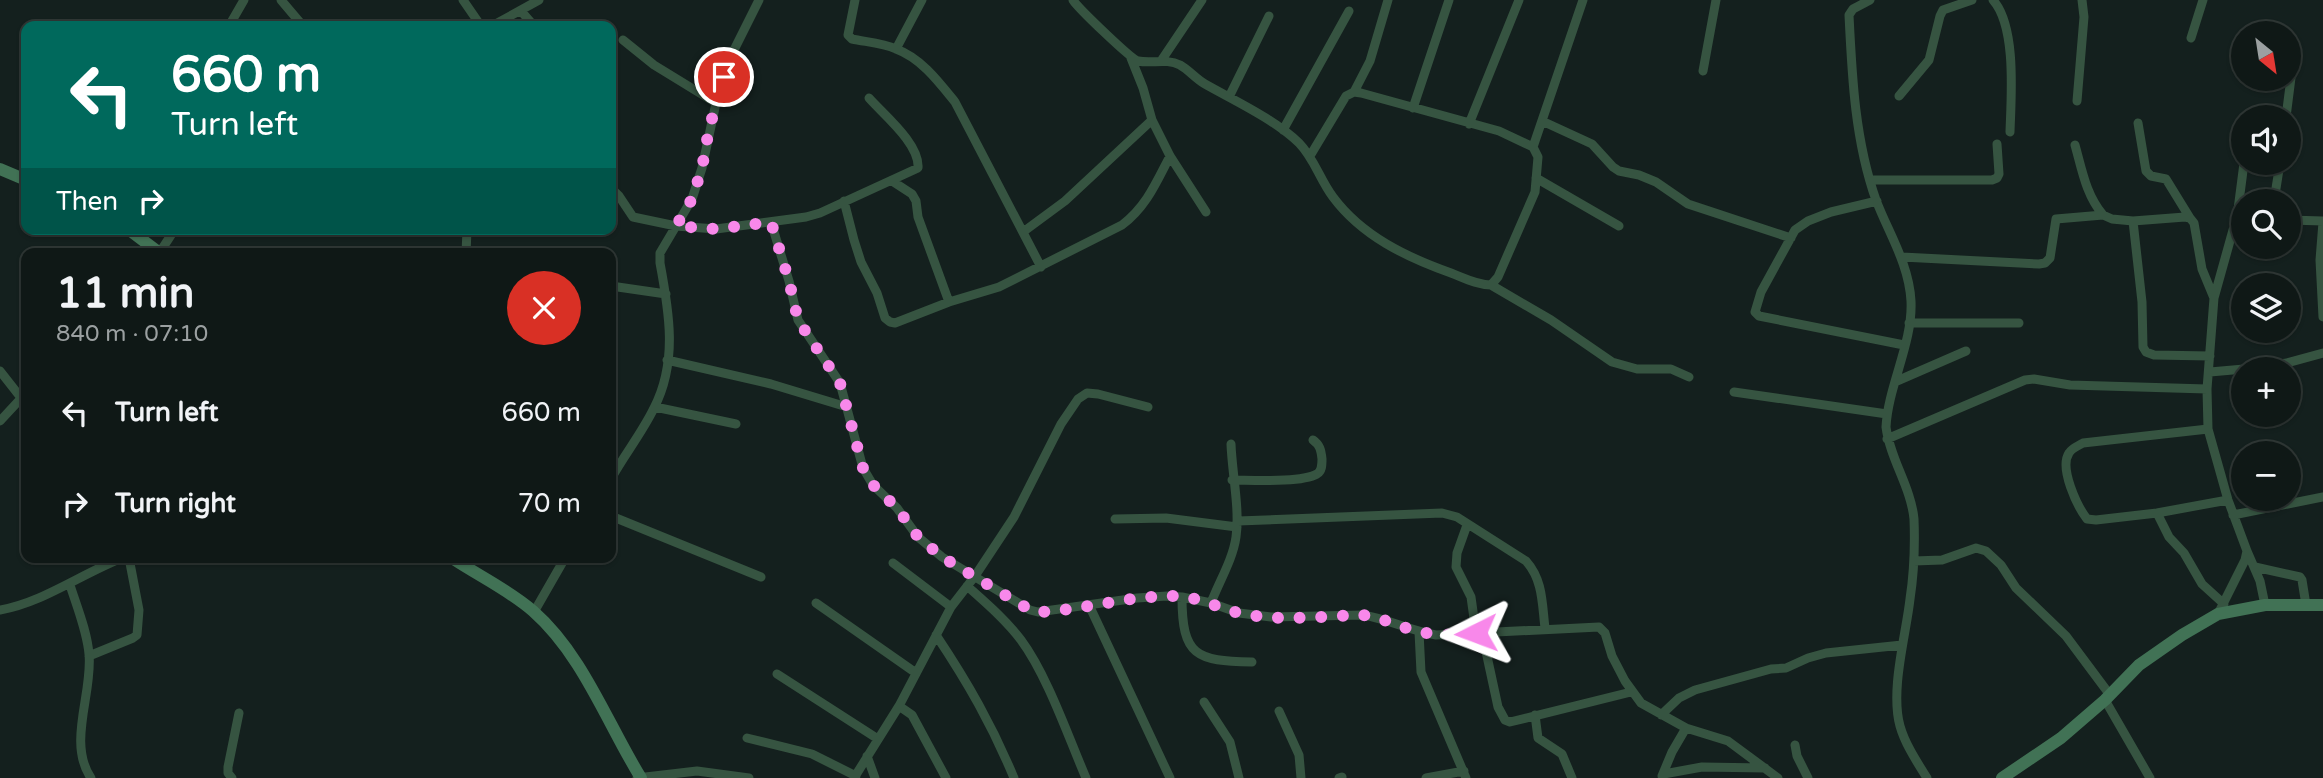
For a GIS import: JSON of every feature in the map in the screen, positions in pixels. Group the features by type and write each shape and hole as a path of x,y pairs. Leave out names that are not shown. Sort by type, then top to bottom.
{"street":[{"path":"232,21 244,0"},
{"path":"282,0 299,21"},
{"path":"463,0 478,21"},
{"path":"501,21 539,0"},
{"path":"616,471 655,407 667,360 671,329 660,253 692,199 702,168 716,103 733,52 759,0"},
{"path":"855,0 848,35 897,49 921,64 941,83 955,102 1041,267"},
{"path":"897,49 922,0"},
{"path":"1073,0 1082,13 1099,25 1131,58 1152,120 1170,156 1206,212"},
{"path":"1161,61 1202,0"},
{"path":"1310,156 1346,96 1354,92 1370,61 1388,0"},
{"path":"1413,108 1449,0"},
{"path":"1469,124 1519,0"},
{"path":"1533,147 1583,0"},
{"path":"1703,71 1716,0"},
{"path":"1870,0 1853,9 1849,15 1852,88 1870,180 1902,257 1911,303 1897,381 1886,414 1887,439 1913,514 1914,561 1897,705 1900,726 1927,778"},
{"path":"1899,96 1929,60 1943,10 1972,0"},
{"path":"1993,0 2007,30 2011,87 2010,132"},
{"path":"2077,101 2084,17 2082,0"},
{"path":"2191,38 2203,0"},
{"path":"521,10 530,21"},
{"path":"1283,130 1349,11"},
{"path":"1229,97 1269,16"},
{"path":"623,40 654,65 716,103"},
{"path":"1131,58 1179,65 1194,77 1283,130 1310,156 1321,181 1348,215 1399,251 1483,285 1492,285 1551,320 1612,362 1637,369 1671,369 1689,377"},
{"path":"1354,92 1499,131 1533,147 1538,157 1535,192 1492,285"},
{"path":"616,193 633,218 676,226 716,229 806,217 915,171 919,165 910,144 869,98"},
{"path":"1023,232 1065,201 1152,120"},
{"path":"1542,121 1592,144 1619,171 1656,182 1688,204 1791,238"},
{"path":"2138,123 2146,171 2151,176 2166,179 2194,223 2202,269 2214,298"},
{"path":"1870,180 1992,180 1999,174 1997,144"},
{"path":"2075,145 2087,190 2094,205 2103,215 2112,219 2133,220 2190,218"},
{"path":"845,201 861,262 874,285 885,318 895,323 949,302 999,287 1122,225 1137,214 1148,200 1170,156"},
{"path":"0,169 21,178"},
{"path":"1536,178 1619,226"},
{"path":"892,181 912,194 916,201 918,217 949,302"},
{"path":"1877,201 1831,212 1808,221 1795,230 1761,292 1755,309 1756,314 1904,345"},
{"path":"1902,257 2045,263 2050,258 2056,219 2103,215"},
{"path":"2133,220 2142,302 2143,347 2146,352 2154,355 2210,356"},
{"path":"2301,221 2323,222 2320,260 2323,317"},
{"path":"771,222 798,320 840,383 863,468 873,485 897,508 918,537 942,557 1030,610 1049,612 1137,598 1182,597 1239,613 1271,617 1377,617 1436,635 1593,626 1603,629 1612,656 1631,692 1641,703 1686,728 1728,741 1778,778"},
{"path":"2231,234 2214,298 2207,389 2208,429 2232,515 2260,581 2264,605"},
{"path":"136,235 153,248"},
{"path":"616,287 666,294"},
{"path":"1909,323 2019,323"},
{"path":"1897,381 1966,351"},
{"path":"2301,359 2323,353"},
{"path":"667,360 771,384 848,407"},
{"path":"2210,372 2231,370"},
{"path":"0,371 21,393"},
{"path":"1887,439 2025,380 2207,389"},
{"path":"1734,392 1886,414"},
{"path":"747,738 812,754 855,777 899,706 951,607 1014,517 1061,424 1078,399 1087,393 1098,394 1148,407"},
{"path":"0,421 21,399"},
{"path":"655,407 736,424"},
{"path":"2208,429 2083,443 2071,450 2066,457 2068,480 2087,519 2157,513 2228,500"},
{"path":"1233,480 1283,480 1315,475 1320,472 1322,466 1321,450 1313,440"},
{"path":"1210,603 1233,550 1237,524 1231,444"},
{"path":"2232,515 2323,497"},
{"path":"1115,519 1166,518 1237,524 1442,513 1457,517 1526,561 1535,571 1540,583 1545,628"},
{"path":"2157,513 2166,531 2221,609"},
{"path":"616,518 761,578"},
{"path":"1467,525 1457,553 1456,567 1471,597 1502,716 1510,722 1631,692"},
{"path":"1914,561 1942,561 1976,548 1986,551 2001,565 2016,588 2066,636 2108,697 2150,778"},
{"path":"2221,609 2247,551"},
{"path":"0,610 70,585 110,563"},
{"path":"89,656 137,635 139,610 130,563"},
{"path":"464,563 534,612 557,637 580,670 639,778 697,771 749,778"},
{"path":"534,612 562,563"},
{"path":"893,563 951,607"},
{"path":"2255,567 2300,577 2306,605"},
{"path":"70,585 89,656 81,746 83,763 90,778"},
{"path":"967,586 1006,622 1022,642 1038,670 1086,778"},
{"path":"1182,597 1182,625 1187,640 1196,653 1212,660 1252,662"},
{"path":"816,603 916,673"},
{"path":"1089,605 1170,778"},
{"path":"2002,778 2061,738 2108,697 2138,665 2221,609 2264,605 2323,605"},
{"path":"1419,632 1421,672 1465,774 1426,778"},
{"path":"936,635 969,684 1014,778"},
{"path":"1661,715 1679,698 1695,690 1771,669 1786,668 1826,653 1902,645"},
{"path":"777,674 878,739"},
{"path":"1204,702 1230,742 1239,778"},
{"path":"899,706 907,709 917,723 946,778"},
{"path":"1279,711 1299,755 1300,778"},
{"path":"228,777 239,713"},
{"path":"1535,715 1538,738 1562,754 1572,778"},
{"path":"1663,776 1672,752 1686,728"},
{"path":"1796,745 1797,756 1808,778"},
{"path":"867,756 875,778"},
{"path":"1663,776 1702,767 1765,768"}],"route":[{"path":"724,77 709,129 702,168 692,199 676,226 716,229 771,222 794,299 796,316 840,383 863,468 873,485 897,508 918,537 942,557 1030,610 1038,612 1167,596 1210,603 1239,613 1271,617 1363,615 1436,635 1476,633"}]}
